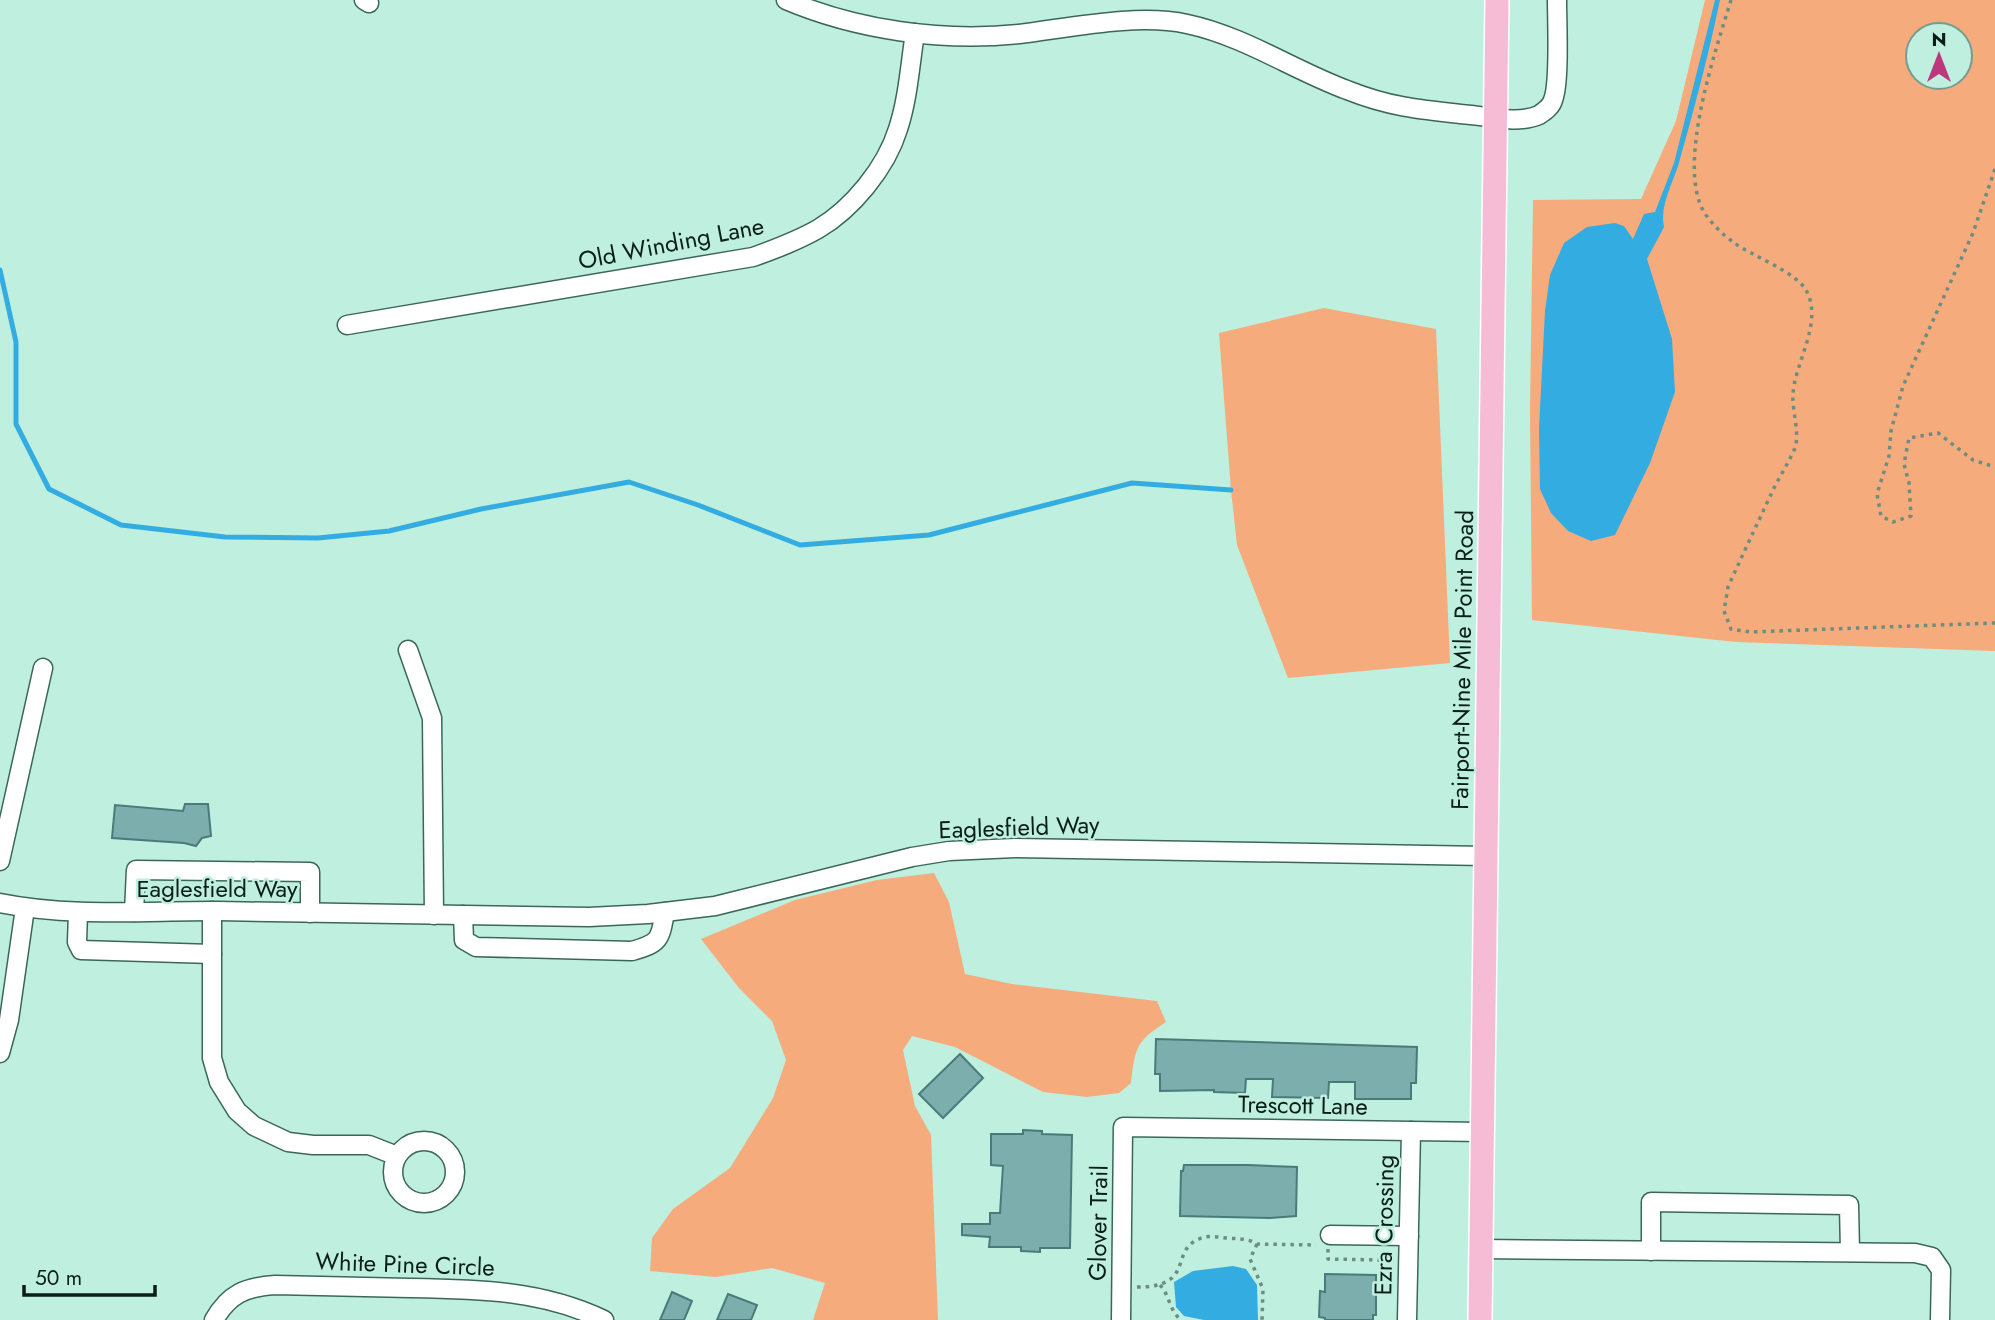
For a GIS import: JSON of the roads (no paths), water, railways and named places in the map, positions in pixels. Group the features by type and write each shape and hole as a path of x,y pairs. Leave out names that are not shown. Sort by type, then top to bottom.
{"main road":[{"name":"Fairport-Nine Mile Point Road","path":"1480,1320 1497,0"}],"street":[{"path":"786,0 836,18 915,33 1014,34 1141,20 1186,23 1226,35 1337,86 1396,106 1495,118 1534,117 1552,103 1556,88 1557,0"},
{"name":"Old Winding Lane","path":"347,325 753,257 792,243 842,211 860,192 889,152 904,104 915,33"},
{"path":"408,650 432,718 434,915"},
{"path":"0,861 43,668"},
{"name":"Eaglesfield Way","path":"0,903 25,908 78,912 212,911 589,917 715,906 912,857 949,851 1015,848 1485,856"},
{"path":"134,912 136,870 149,870 310,872 310,913"},
{"path":"0,1054 9,1020 25,908"},
{"path":"212,911 212,1058 219,1082 237,1111 254,1126 288,1142 369,1145 397,1156"},
{"path":"78,912 77,942 80,950 212,954"},
{"path":"463,915 464,940 476,947 632,951 652,946 660,937 665,912"},
{"name":"Trescott Lane","path":"1123,1127 1483,1132"},
{"name":"Glover Trail","path":"1121,1320 1123,1127"},
{"name":"Ezra Crossing","path":"1407,1320 1410,1131"},
{"path":"1651,1251 1651,1202 1849,1205 1850,1252"},
{"path":"1330,1235 1409,1236"},
{"path":"1481,1250 1915,1253 1932,1257 1941,1270 1940,1320"},
{"name":"White Pine Circle","path":"214,1320 223,1305 235,1294 275,1285 480,1289 519,1293 556,1302 604,1320"}],"water":[{"path":"1715,0 1720,0 1716,20 1686,139 1666,201 1664,227 1647,259 1672,339 1675,392 1650,463 1615,535 1591,541 1568,531 1551,513 1540,489 1539,428 1545,311 1550,275 1564,243 1587,227 1615,223 1624,226 1633,239 1644,214 1655,212 1674,163"},
{"path":"1233,1266 1246,1269 1257,1285 1258,1320 1204,1320 1184,1316 1176,1307 1174,1282 1193,1271"}],"waterway":[{"path":"0,270 16,342 16,424 49,489 121,525 225,537 318,538 389,531 481,509 629,482 698,505 800,545 929,535 1132,483 1231,490"}]}
